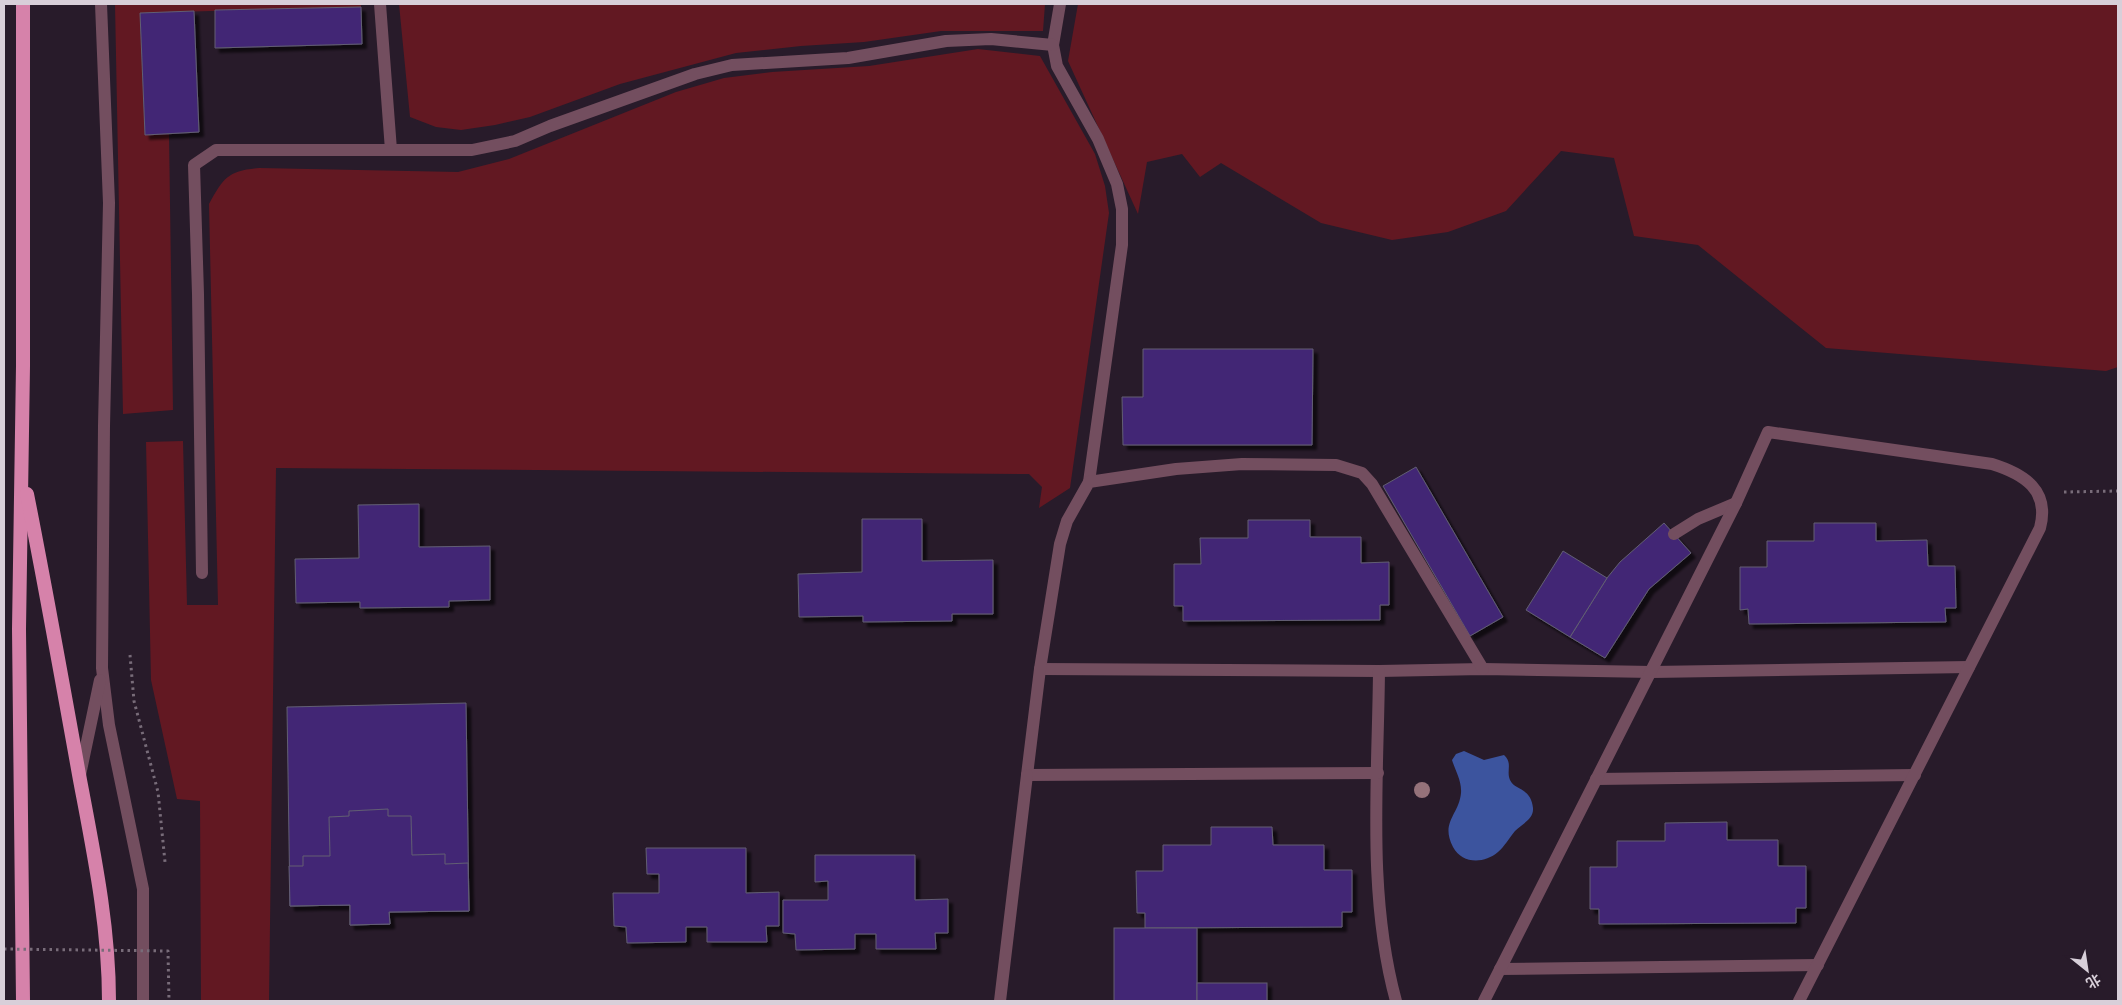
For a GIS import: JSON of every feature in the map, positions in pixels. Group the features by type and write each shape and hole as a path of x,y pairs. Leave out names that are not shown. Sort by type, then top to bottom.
{"highway":[{"path":"23,4 22,468 19,628 23,1001"},
{"path":"22,468 53,627 103,905 109,964 109,1001"}],"street":[{"path":"101,4 109,203 104,426 102,668 109,724 143,889 143,1001"},
{"path":"380,4 391,150"},
{"path":"1000,1001 1040,668 1060,544 1067,521 1089,482 1122,246 1122,209 1117,184 1110,164 1057,66 1053,45 1060,4"},
{"path":"202,573 194,165 216,150 472,150 515,141 550,126 677,81 732,65 848,58 946,41 991,39 1053,45"},
{"path":"1484,1001 1652,672 1736,503 1768,432 1992,464 2021,476 2032,485 2043,505 2044,516 2040,528 1799,1001"},
{"path":"1089,482 1176,469 1242,464 1336,465 1362,473 1372,484 1483,669"},
{"path":"1674,534 1698,519 1736,503"},
{"path":"1040,668 1379,671 1483,669 1652,672 1969,667"},
{"path":"80,775 102,668"},
{"path":"1379,671 1377,859 1388,974 1396,1001"},
{"path":"1027,775 1378,773"},
{"path":"1596,779 1915,774"},
{"path":"1500,969 1818,965"}],"path":[{"path":"2038,494 2118,490"},
{"path":"129,653 134,701 158,792 166,861"},
{"path":"4,949 168,950 169,1001"}],"shaded area":[{"path":"115,4 361,4 361,7 140,13 145,134 169,134 173,410 123,414"},
{"path":"399,4 1045,4 1043,31 941,31 864,42 736,53 620,84 530,117 461,130 436,127 410,117"},
{"path":"1078,4 2118,4 2118,367 2106,371 1826,348 1698,245 1634,236 1614,158 1561,151 1506,211 1448,232 1392,240 1321,223 1221,163 1200,177 1182,154 1147,162 1138,214 1068,61"},
{"path":"978,49 1040,56 1095,154 1105,186 1109,213 1070,488 1039,508 1042,487 1029,474 276,468 269,1001 201,1001 200,801 177,799 151,680 146,442 183,441 187,605 218,605 209,204 223,182 240,171 259,168 458,172 509,159 676,92 724,78 772,72 869,66"}],"water":[{"path":"1464,751 1484,760 1504,755 1509,764 1512,784 1526,793 1532,801 1533,812 1530,818 1515,831 1500,850 1486,859 1474,860 1462,857 1453,847 1448,831 1460,801 1461,793 1452,760 1456,754"}],"building":[{"path":"361,7 362,44 215,48 215,10"},
{"path":"194,11 199,132 145,135 140,13"},
{"path":"1143,349 1313,349 1312,445 1123,445 1122,397 1143,397"},
{"path":"1416,467 1503,617 1470,636 1383,486"},
{"path":"419,504 419,547 490,546 490,600 449,601 449,607 360,608 360,602 296,603 295,559 359,558 358,505"},
{"path":"862,519 922,519 922,561 993,560 993,614 952,614 952,621 863,622 863,616 799,617 798,574 862,572"},
{"path":"1248,520 1310,520 1310,537 1361,537 1361,563 1389,562 1389,605 1380,605 1380,620 1183,621 1183,606 1174,606 1174,564 1201,564 1200,538 1248,538"},
{"path":"1664,523 1691,553 1649,589 1605,658 1570,637 1607,578 1620,562"},
{"path":"1814,523 1876,523 1876,541 1927,540 1928,566 1955,566 1956,608 1945,608 1946,622 1749,624 1748,609 1740,610 1740,567 1767,567 1767,541 1814,541"},
{"path":"1563,551 1607,578 1570,637 1526,610"},
{"path":"466,703 469,911 389,912 390,924 350,925 350,905 290,906 287,707"},
{"path":"388,809 388,816 411,816 412,855 445,854 445,864 468,863 469,911 389,912 390,924 350,925 350,905 290,906 289,866 303,866 303,856 330,856 329,817 349,816 349,811"},
{"path":"1727,822 1727,840 1778,840 1778,866 1806,866 1806,908 1796,908 1796,923 1599,924 1599,909 1590,909 1590,867 1617,867 1617,841 1665,841 1665,823"},
{"path":"1211,827 1272,827 1273,845 1324,845 1324,870 1352,870 1352,912 1342,912 1342,927 1145,928 1145,913 1137,913 1136,871 1163,871 1163,845 1211,845"},
{"path":"646,848 746,848 746,893 779,892 779,926 766,926 767,942 707,942 707,927 686,927 686,942 627,943 626,927 614,926 613,893 659,893 659,874 647,874"},
{"path":"815,855 915,855 915,900 948,899 948,933 935,933 936,949 876,949 876,934 855,934 855,949 796,950 795,934 783,933 783,900 828,900 828,881 815,882"},
{"path":"1114,928 1197,928 1197,1001 1114,1001"},
{"path":"1197,983 1267,983 1267,1001 1197,1001"}]}
